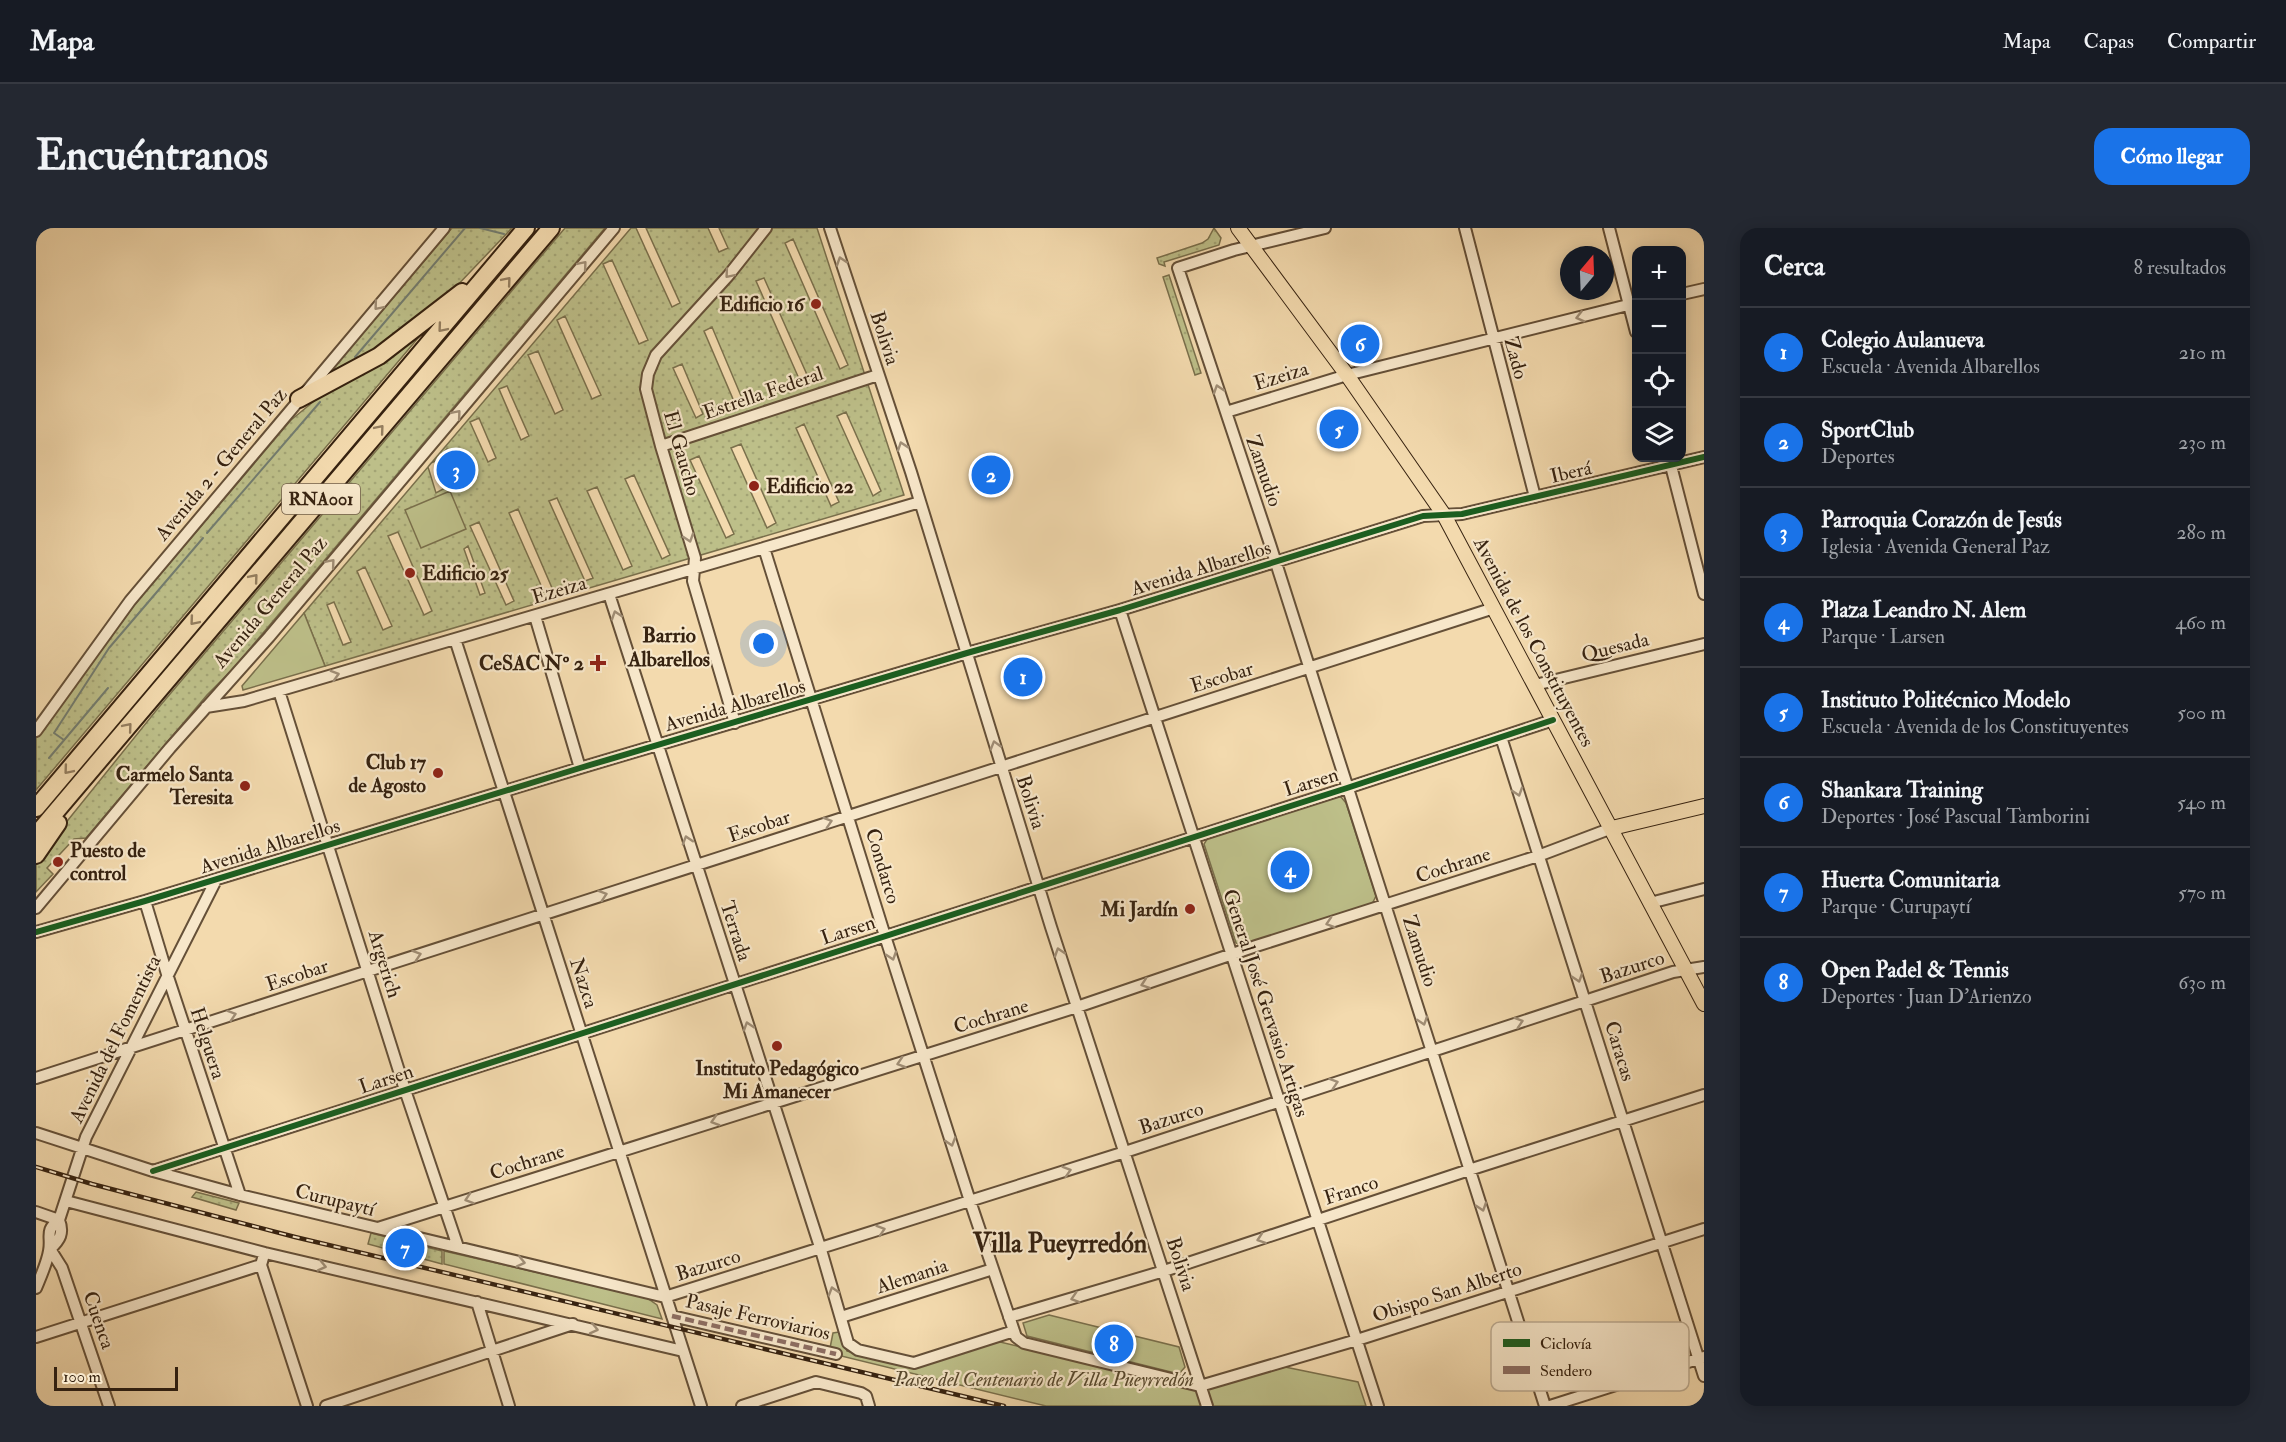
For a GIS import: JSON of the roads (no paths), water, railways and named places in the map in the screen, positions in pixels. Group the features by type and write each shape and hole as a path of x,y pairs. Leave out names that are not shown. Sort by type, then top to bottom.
{"highway":[{"name":"RNA001","path":"36,808 526,228"},
{"name":"Avenida General Paz","path":"36,835 551,228"},
{"path":"299,399 379,356 493,267"},
{"path":"36,855 90,771"}],"main road":[{"name":"Avenida de los Constituyentes","path":"1238,228 1347,375 1444,515 1704,1004"},
{"path":"1612,828 1704,806"}],"street":[{"name":"Avenida 2 - General Paz","path":"36,731 130,601 444,228"},
{"name":"Avenida General Paz","path":"36,908 206,706 269,637 614,228"},
{"name":"El Gaucho","path":"735,723 693,581 695,558 660,446 646,389 653,361 728,276 766,228"},
{"name":"Bolivia","path":"830,228 920,502 1077,1007 1207,1406"},
{"path":"1252,246 1321,228"},
{"name":"Zado","path":"1465,228 1535,497"},
{"path":"1609,228 1632,301"},
{"name":"Zamudio","path":"1252,246 1178,268 1386,905 1519,1322"},
{"path":"1686,293 1704,289"},
{"name":"Ezeiza","path":"1226,412 1347,375 1632,304"},
{"name":"Estrella Federal","path":"660,446 878,375"},
{"name":"Iberá","path":"1686,459 1704,457"},
{"name":"Iberá","path":"1444,515 1462,514 1535,497 1666,462"},
{"path":"1670,462 1704,594"},
{"name":"Ezeiza","path":"206,706 240,702 279,691 920,502"},
{"name":"Avenida Albarellos","path":"36,932 216,880 580,768 1120,610 1423,516 1444,515"},
{"name":"Condarco","path":"764,548 885,936 1014,1331"},
{"name":"Terrada","path":"609,594 851,1347 914,1363 1014,1331"},
{"name":"Escobar","path":"36,1078 1494,608"},
{"name":"General José Gervasio Artigas","path":"1120,610 1378,1406"},
{"path":"535,616 580,768"},
{"name":"Nazca","path":"455,639 701,1406"},
{"name":"Quesada","path":"1535,685 1704,644"},
{"name":"Argerich","path":"279,691 405,1090 458,1247"},
{"name":"Larsen","path":"153,1171 1553,720"},
{"name":"Caracas","path":"1501,737 1662,1242 1701,1357 1704,1376"},
{"name":"Cochrane","path":"378,1228 1077,1007 1232,954 1538,856 1612,828"},
{"name":"Avenida del Fomentista","path":"36,1288 50,1249 59,1241 63,1229 60,1220 82,1149 167,974 216,880"},
{"path":"1650,903 1704,889"},
{"name":"Avenida General Paz","path":"36,902 49,890"},
{"name":"Helguera","path":"145,901 240,1195"},
{"name":"Bazurco","path":"665,1297 821,1250 1125,1152 1673,972 1704,967"},
{"name":"Franco","path":"1009,1317 1164,1271 1704,1095"},
{"name":"Curupaytí","path":"36,1133 153,1171 240,1195 665,1297"},
{"path":"66,1201 265,1253 683,1351"},
{"path":"36,1212 60,1220"},
{"name":"Obispo San Alberto","path":"1200,1386 1357,1340 1704,1229"},
{"name":"Cuenca","path":"50,1249 62,1268 109,1406"},
{"path":"265,1253 261,1264 307,1406"},
{"path":"36,1337 82,1324 261,1264"},
{"name":"Alemania","path":"841,1317 993,1269"},
{"path":"477,1302 509,1406"},
{"name":"Pasaje Ferroviarios","path":"672,1316 836,1354"},
{"path":"326,1406 573,1324"},
{"path":"1014,1331 1019,1340 1024,1343 1200,1386"},
{"path":"742,1406 816,1382 868,1401"},
{"name":"Zamudio","path":"1540,1391 1545,1406"},
{"path":"1550,1406 1596,1391"}],"waterway":[{"path":"355,357 465,228"},
{"path":"480,228 504,234"},
{"path":"207,533 320,402"},
{"path":"64,740 54,733 109,648 203,538"},
{"path":"49,758 108,688"}],"railway":[{"path":"36,1167 92,1184 295,1237 1004,1406"}],"place":[{"name":"Edificio 16","path":"816,304"},
{"name":"Shankara Training","path":"1360,344"},
{"name":"Instituto Politécnico Modelo","path":"1339,429"},
{"name":"Parroquia Corazón de Jesús","path":"456,470"},
{"name":"SportClub","path":"991,475"},
{"name":"Edificio 22","path":"754,486"},
{"name":"Edificio 25","path":"410,573"},
{"name":"CeSAC Nº 2","path":"598,663"},
{"name":"Colegio Aulanueva","path":"1023,677"},
{"name":"Club 17 de Agosto","path":"438,773"},
{"name":"Carmelo Santa Teresita","path":"245,786"},
{"name":"Puesto de control","path":"58,862"},
{"name":"Plaza Leandro N. Alem","path":"1290,870"},
{"name":"Mi Jardín","path":"1190,909"},
{"name":"Instituto Pedagógico Mi Amanecer","path":"777,1046"},
{"name":"Huerta Comunitaria","path":"405,1248"},
{"name":"Open Padel & Tennis","path":"1114,1344"}],"district":[{"name":"Barrio Albarellos","path":"669,647"},
{"name":"Villa Pueyrredón","path":"1060,1244"}],"park label":[{"name":"Paseo del Centenario de Villa Pueyrredón","path":"1044,1379"}]}
